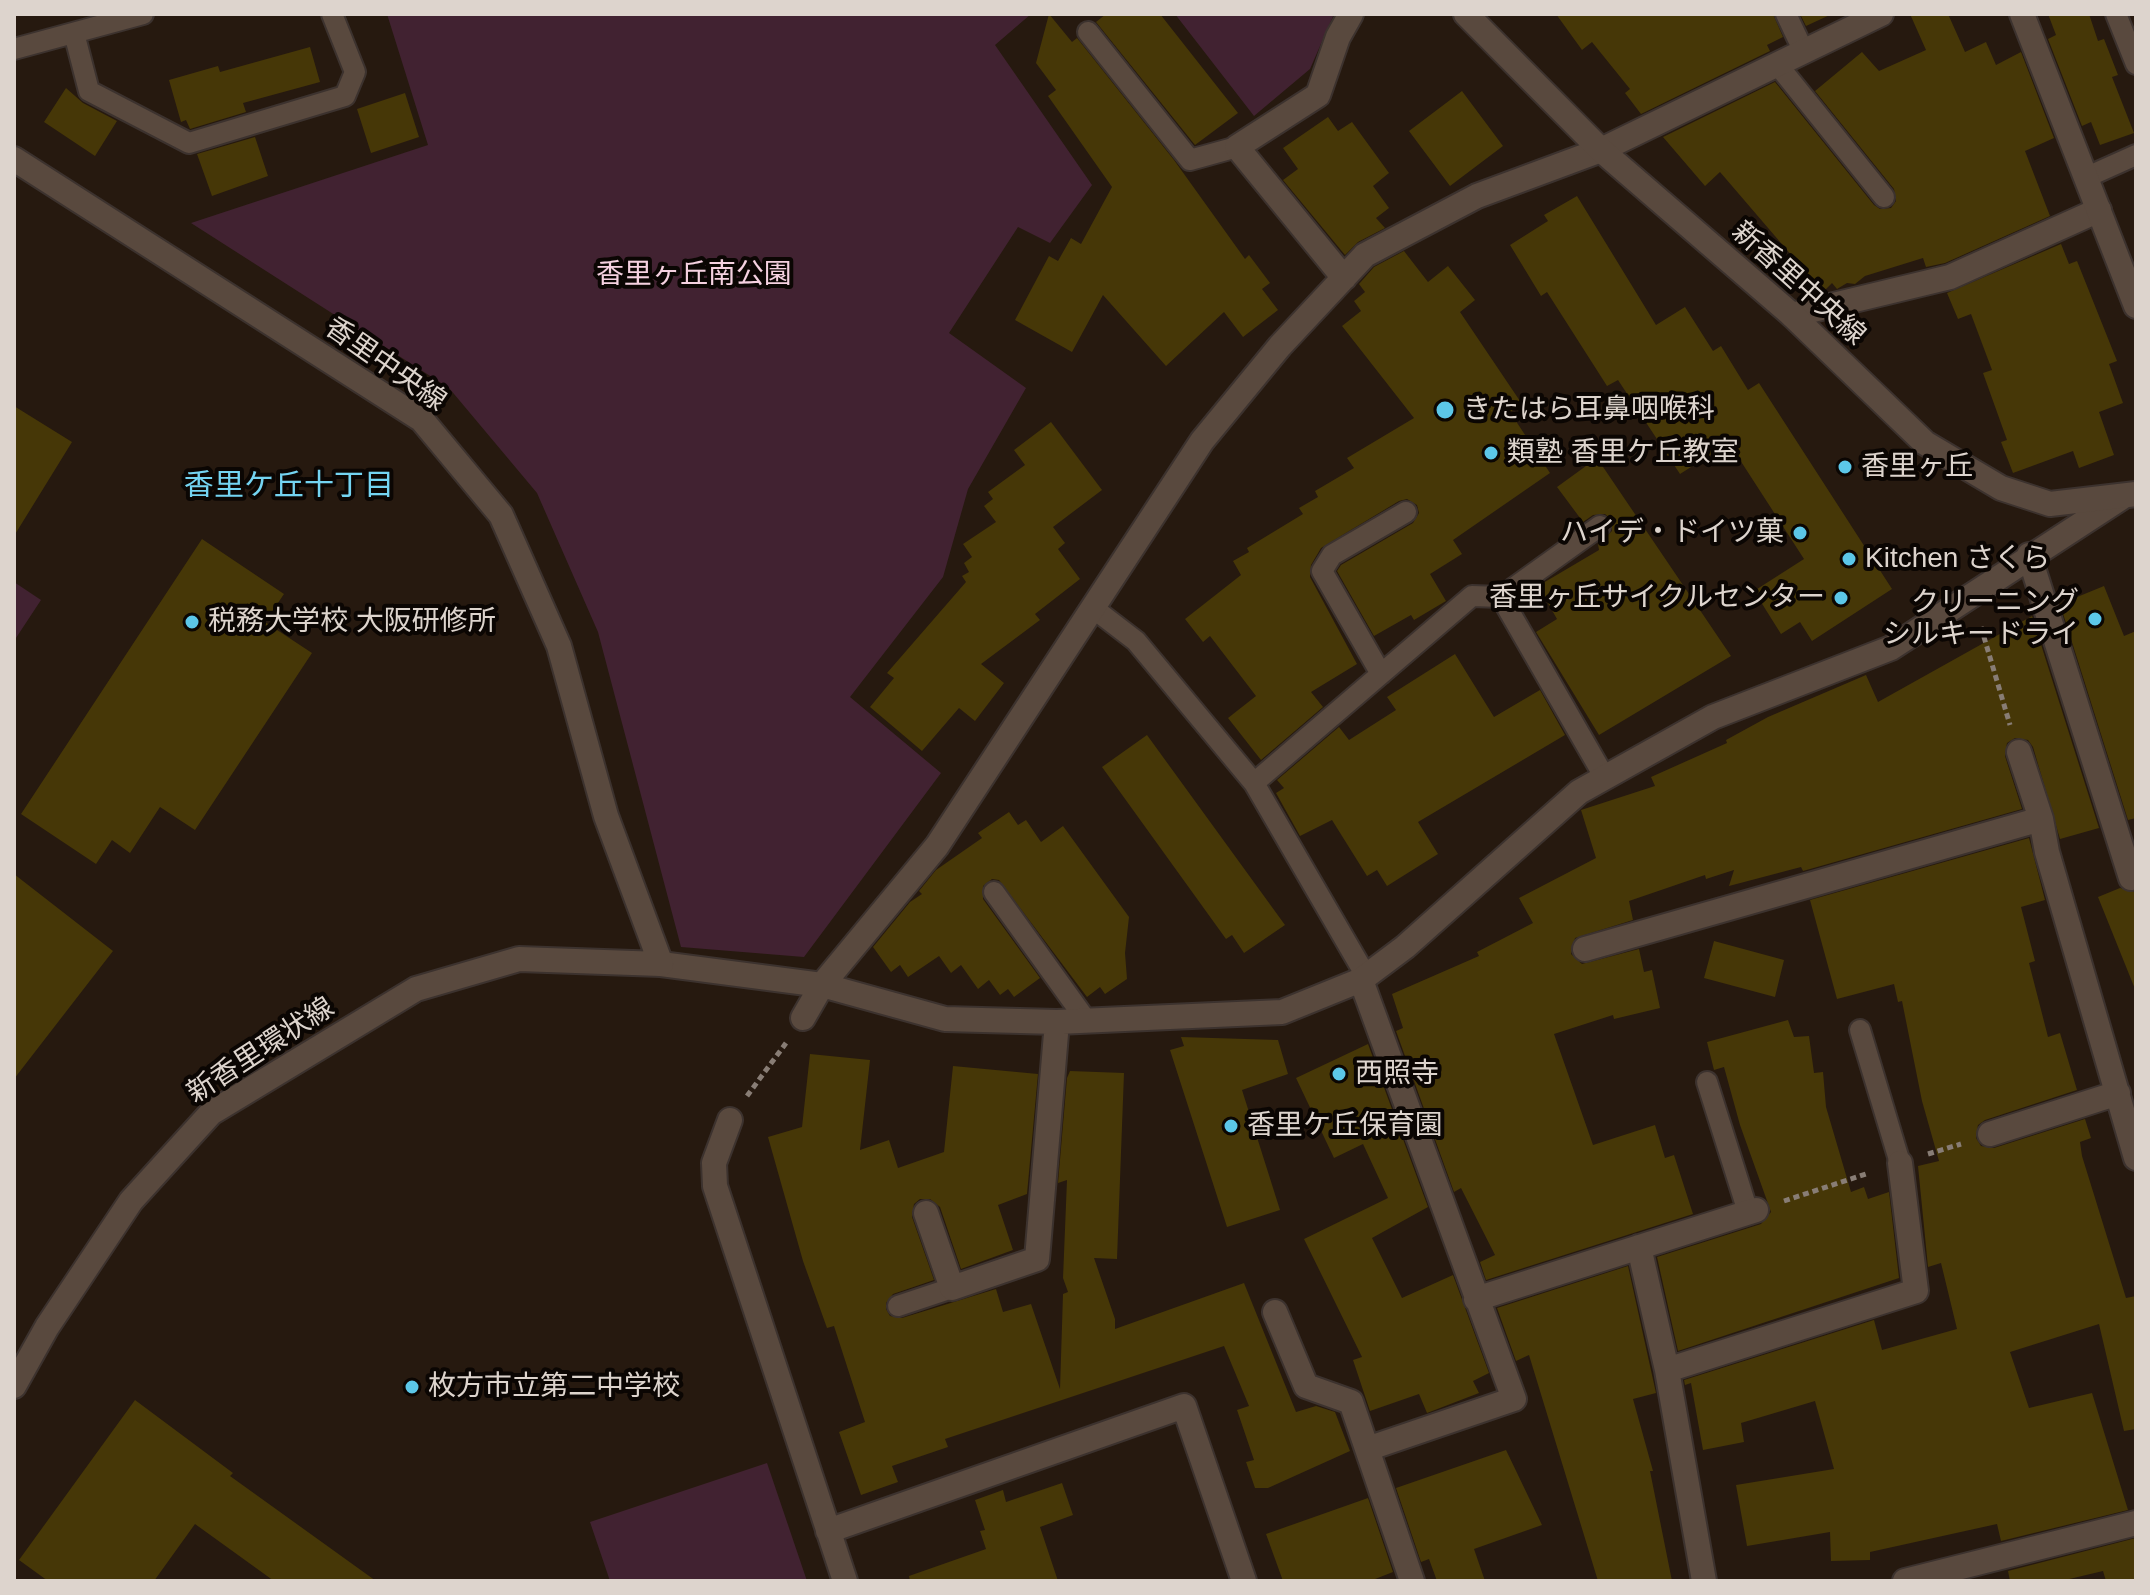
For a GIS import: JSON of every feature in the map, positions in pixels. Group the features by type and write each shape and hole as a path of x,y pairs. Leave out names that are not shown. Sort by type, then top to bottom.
{"street":[{"path":"1344,278 1237,147 1318,95 1338,37 1351,14"},
{"name":"新香里中央線","path":"1466,14 1601,150 1792,315 1925,443 2001,488 2050,504 2129,496"},
{"path":"803,1018 822,985 937,846 1202,441 1280,346 1365,255 1477,196 1601,150 1881,14"},
{"path":"2022,14 2136,306"},
{"name":"香里中央線","path":"14,159 422,420 501,515 559,646 606,816 661,964"},
{"path":"1792,315 1950,277 2099,210"},
{"name":"新香里環状線","path":"14,1386 47,1327 131,1201 211,1113 416,989 519,959 661,964 822,985 945,1019 1057,1022 1282,1012 1363,978 1405,947 1579,792 1713,717 1891,648 1973,597 2029,555 2129,496"},
{"path":"2029,555 2131,878"},
{"path":"2019,752 2041,819 2047,852 2136,1158"},
{"path":"1585,949 2041,819"},
{"path":"1363,978 1514,1399 1367,1449"},
{"path":"926,1213 952,1288 1037,1259 1057,1022"},
{"path":"1990,1134 2118,1093"},
{"path":"730,1120 714,1163 715,1186 845,1581"},
{"path":"1667,1370 1916,1291 1900,1163"},
{"path":"1476,1299 1752,1211"},
{"path":"1639,1247 1667,1370 1704,1581"},
{"path":"1275,1312 1306,1386 1351,1402 1412,1581"},
{"path":"828,1531 1184,1406 1244,1581"},
{"path":"1905,1581 2136,1523"}],"lane":[{"path":"14,49 143,14"},
{"path":"74,33 89,91 189,143 345,96 355,72 332,14"},
{"path":"1786,14 1804,52"},
{"path":"2116,14 2136,64"},
{"path":"1088,32 1190,160 1237,147"},
{"path":"1777,64 1884,197"},
{"path":"2087,177 2136,155"},
{"path":"1381,674 1322,571 1332,555 1406,512"},
{"path":"1254,783 1472,596 1501,597 1600,526"},
{"path":"1501,597 1605,778"},
{"path":"1093,608 1136,641 1254,783 1363,978"},
{"path":"994,892 1086,1020"},
{"path":"1860,1030 1900,1163"},
{"path":"1707,1082 1752,1211"},
{"path":"898,1306 952,1288"}],"path":[{"path":"1973,597 2019,752"},
{"path":"730,1120 803,1018"}],"green space":[{"name":"香里ヶ丘南公園","path":"387,14 1031,14 995,45 1092,185 1050,243 1018,227 949,333 1026,388 968,489 943,577 850,697 941,773 804,957 681,947 598,632 537,493 449,388 191,223 428,145"},
{"path":"1175,14 1334,14 1310,69 1254,116"},
{"path":"14,582 41,600 14,641"},
{"path":"767,1463 807,1581 610,1581 590,1522"}],"building":[{"path":"1049,14 1072,42 1077,38 1174,160 1245,259 1249,255 1270,283 1262,289 1278,310 1243,337 1224,312 1166,366 1103,295 1072,352 1015,320 1049,256 1058,261 1071,238 1081,244 1112,187 1048,96 1056,90 1036,63"},
{"path":"1106,14 1160,14 1238,113 1195,145 1096,22"},
{"path":"1556,14 1773,14 1783,37 1767,45 1770,51 1641,114 1625,93 1630,89 1592,42 1582,50"},
{"path":"1800,14 1832,14 1806,26"},
{"path":"1910,14 1948,14 1965,52 1986,42 1996,65 2021,52 2054,138 2025,151 2050,216 1945,263 1926,267 1923,258 1865,276 1855,284 1847,283 1837,289 1832,283 1823,292 1720,172 1705,186 1663,137 1775,82 1874,205 1880,209 1891,208 1896,201 1894,189 1815,91 1862,52 1879,71 1926,50"},
{"path":"2048,14 2089,14 2098,41 2104,39 2118,75 2112,77 2134,133 2100,145 2091,122 2082,126 2048,39 2056,35"},
{"path":"310,47 320,82 243,103 246,112 190,129 186,120 181,122 169,80 218,66 220,72"},
{"path":"66,88 83,103 117,121 95,156 44,122"},
{"path":"1462,91 1503,146 1450,186 1409,131"},
{"path":"405,93 419,137 371,153 357,109"},
{"path":"1328,117 1338,131 1352,122 1389,173 1373,186 1389,208 1376,218 1385,228 1358,242 1345,255 1283,180 1298,169 1283,148"},
{"path":"255,137 268,176 212,196 197,154"},
{"path":"1577,196 1656,325 1685,307 1713,351 1721,346 1748,390 1759,383 1892,589 1812,641 1800,622 1781,634 1754,591 1804,559 1729,443 1680,474 1618,380 1607,386 1547,292 1541,296 1510,245 1548,221 1544,215"},
{"path":"2061,244 2069,264 2077,261 2117,361 2109,364 2123,403 2099,412 2114,455 2079,468 2073,451 2013,473 2001,442 2007,440 1983,373 1992,370 1971,314 1958,319 1947,293"},
{"path":"1404,251 1428,282 1448,266 1475,300 1460,312 1522,404 1510,412 1550,473 1453,540 1462,554 1430,574 1446,601 1414,620 1411,615 1374,636 1337,571 1341,565 1413,523 1419,513 1417,505 1407,499 1399,501 1321,548 1311,565 1310,577 1357,664 1311,692 1323,707 1261,760 1228,718 1256,696 1210,636 1203,642 1185,619 1241,575 1233,561 1249,552 1247,548 1303,514 1299,508 1318,497 1315,491 1354,468 1347,458 1414,418 1342,326 1361,311 1354,301 1365,292 1359,284 1374,267"},
{"path":"14,406 72,442 14,536"},
{"path":"1051,422 1102,490 1053,527 1065,543 1058,549 1080,579 1035,614 1040,620 981,664 1004,683 975,721 959,708 922,751 870,707 894,678 887,673 966,582 962,576 969,572 964,563 972,557 963,544 996,522 984,506 993,499 988,492 1025,465 1014,450"},
{"path":"1597,458 1731,656 1599,735 1536,632 1557,619 1538,586 1599,550 1598,544 1612,531 1611,519 1605,514 1593,515 1583,522 1557,487"},
{"path":"202,539 284,594 265,622 312,653 195,830 160,807 130,853 112,840 96,864 21,814"},
{"path":"2104,586 2124,636 2136,631 2136,818 2128,820 2060,604"},
{"path":"2032,616 2099,828 2060,839 2033,747 2028,740 2015,738 2007,743 2005,756 2022,809 1803,871 1801,867 1729,886 1734,870 1706,879 1705,875 1629,901 1633,920 1575,938 1571,954 1582,964 1639,949 1644,972 1652,970 1660,1008 1614,1019 1613,1015 1554,1034 1593,1145 1655,1125 1665,1158 1674,1155 1693,1214 1486,1280 1480,1262 1495,1255 1461,1188 1454,1192 1396,1031 1403,1028 1392,994 1479,956 1477,952 1533,923 1519,898 1596,858 1581,810 1655,786 1651,777 1727,743 1726,740 1768,717 1866,675 1878,702"},
{"path":"1455,654 1494,717 1540,690 1565,735 1418,822 1438,854 1387,886 1377,870 1367,876 1332,820 1300,836 1276,793 1284,788 1277,780 1339,727 1349,740 1396,710 1387,697"},
{"path":"1147,735 1285,925 1244,953 1232,935 1226,939 1102,767"},
{"path":"1009,812 1018,825 1026,820 1041,842 1063,826 1129,917 1125,953 1127,979 1105,994 1100,987 1087,997 999,880 992,879 983,886 983,899 1040,978 1014,997 1008,989 1000,995 989,980 978,989 961,965 951,973 939,956 908,977 900,965 891,972 873,947 910,902 922,894 919,891 936,870 982,838 978,833"},
{"path":"2029,838 2045,900 2021,907 2035,961 2029,963 2048,1037 2060,1033 2077,1090 1985,1120 1978,1125 1976,1138 1981,1146 1994,1148 2085,1119 2091,1138 2080,1142 2082,1156 2126,1298 2136,1296 2136,1429 2124,1431 2099,1324 2010,1352 2029,1408 2092,1393 2128,1510 2001,1541 1997,1524 1870,1552 1870,1560 1831,1561 1830,1532 1747,1546 1736,1485 1834,1469 1815,1401 1741,1423 1744,1442 1703,1450 1691,1383 1685,1385 1684,1380 1874,1320 1882,1350 1957,1329 1941,1263 1928,1267 1918,1166 1939,1161 1922,1101 1902,1001 1898,1002 1894,984 1837,999 1810,900"},
{"path":"14,874 113,951 14,1079"},
{"path":"2120,888 2136,892 2135,989 2098,897"},
{"path":"1714,941 1784,960 1775,997 1704,978"},
{"path":"1788,1020 1794,1037 1809,1036 1814,1073 1823,1072 1826,1107 1851,1192 1864,1187 1868,1199 1889,1192 1899,1278 1678,1351 1657,1257 1761,1224 1771,1212 1740,1125 1724,1067 1714,1070 1707,1042"},
{"path":"1181,1037 1278,1040 1288,1074 1242,1090 1280,1210 1227,1227 1170,1050 1184,1046"},
{"path":"1368,1044 1428,1207 1372,1238 1402,1298 1453,1275 1489,1373 1473,1381 1479,1393 1427,1413 1419,1394 1370,1411 1353,1360 1362,1357 1304,1239 1388,1198 1363,1144 1334,1158 1296,1078"},
{"path":"810,1054 870,1060 860,1150 889,1140 898,1168 944,1152 953,1066 1038,1074 1027,1194 998,1205 1013,1250 961,1269 940,1207 930,1199 920,1199 914,1204 912,1217 934,1280 893,1294 886,1303 886,1309 890,1316 902,1318 996,1289 1003,1312 1031,1304 1060,1389 1063,1294 1068,1292 1063,1278 1067,1180 1058,1183 1067,1078 1070,1071 1124,1073 1117,1259 1094,1258 1115,1319 1115,1329 1244,1283 1296,1412 1316,1406 1335,1412 1350,1451 1268,1488 1255,1488 1246,1462 1254,1460 1237,1410 1249,1406 1224,1346 945,1439 948,1447 892,1466 898,1482 861,1495 839,1432 865,1422 834,1326 827,1328 803,1261 768,1137 802,1127"},
{"path":"1628,1266 1656,1393 1633,1399 1653,1471 1650,1471 1672,1581 1598,1581 1529,1355 1516,1361 1497,1308"},
{"path":"135,1400 233,1473 230,1476 376,1581 274,1581 195,1524 154,1581 48,1581 19,1560"},
{"path":"1506,1450 1542,1525 1474,1549 1485,1581 1437,1581 1429,1559 1421,1562 1396,1488"},
{"path":"1062,1483 1073,1515 1040,1527 1058,1581 910,1581 909,1576 986,1549 980,1531 985,1530 975,1500 1003,1490 1006,1502"},
{"path":"1368,1498 1393,1572 1370,1581 1283,1581 1266,1534"},
{"path":"2136,1538 2136,1581 2106,1581 2103,1571 2061,1581 2010,1581 2008,1571"}],"place":[{"name":"きたはら耳鼻咽喉科","path":"1445,410"},
{"name":"類塾 香里ケ丘教室","path":"1491,453"},
{"name":"香里ヶ丘","path":"1845,467"},
{"name":"ハイデ・ドイツ菓","path":"1800,533"},
{"name":"Kitchen さくら","path":"1849,559"},
{"name":"香里ヶ丘サイクルセンター","path":"1841,598"},
{"name":"クリーニング シルキードライ","path":"2095,619"},
{"name":"税務大学校 大阪研修所","path":"192,622"},
{"name":"西照寺","path":"1339,1074"},
{"name":"香里ケ丘保育園","path":"1231,1126"},
{"name":"枚方市立第二中学校","path":"412,1387"}],"district":[{"name":"香里ケ丘十丁目","path":"289,487"}]}
